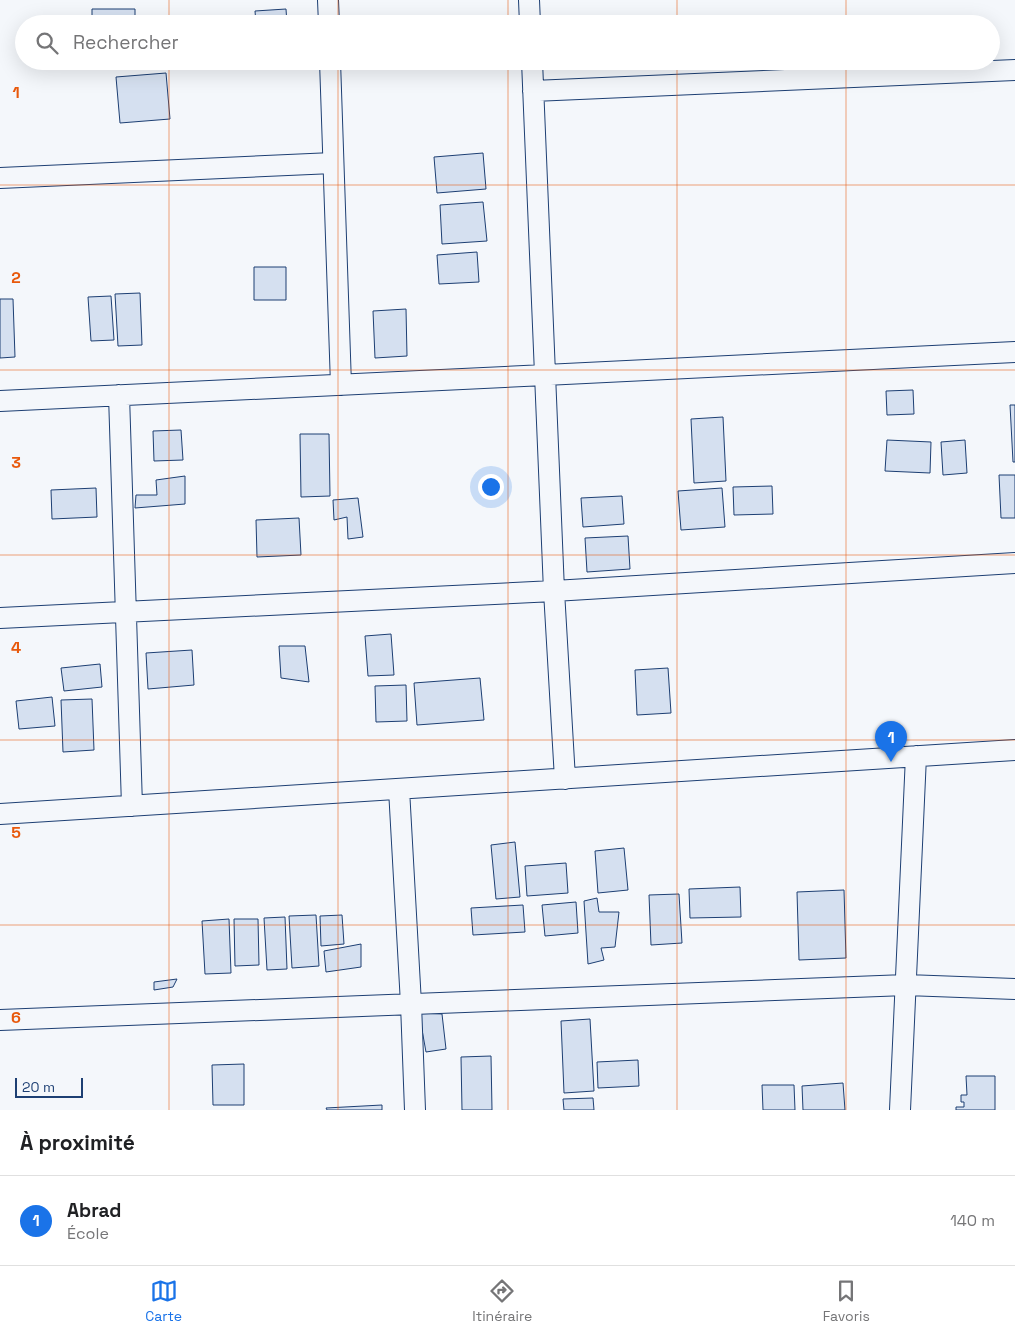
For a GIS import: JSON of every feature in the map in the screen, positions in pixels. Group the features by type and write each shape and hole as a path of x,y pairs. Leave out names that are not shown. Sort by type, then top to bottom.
{"street":[{"path":"328,0 328,15"},
{"path":"529,0 530,15"},
{"path":"330,70 341,385"},
{"path":"532,70 554,591 565,779"},
{"path":"533,91 1015,70"},
{"path":"0,178 333,162"},
{"path":"0,401 1015,352"},
{"path":"119,395 132,806"},
{"path":"0,618 554,591 1015,563"},
{"path":"0,814 1015,750"},
{"path":"900,1110 916,756"},
{"path":"399,789 415,1110"},
{"path":"0,1020 906,985 1015,990"}],"building":[{"path":"92,9 135,9 135,15 92,15"},
{"path":"286,9 286,15 255,15 255,11"},
{"path":"166,73 170,119 120,123 116,77"},
{"path":"483,153 486,189 437,193 434,157"},
{"path":"483,202 487,241 442,244 440,205"},
{"path":"477,252 479,282 439,284 437,255"},
{"path":"254,267 286,267 286,300 254,300"},
{"path":"140,293 142,345 118,346 115,294"},
{"path":"111,296 114,340 91,341 88,297"},
{"path":"0,299 13,299 15,357 0,358"},
{"path":"406,309 407,356 375,358 373,311"},
{"path":"913,390 914,414 887,415 886,391"},
{"path":"1010,405 1015,405 1015,462 1013,462"},
{"path":"723,417 726,481 694,483 691,419"},
{"path":"181,430 183,460 154,461 153,431"},
{"path":"300,434 329,434 330,496 301,497"},
{"path":"887,440 931,442 930,473 885,471"},
{"path":"965,440 967,473 943,475 941,442"},
{"path":"999,475 1015,475 1015,518 1001,518"},
{"path":"185,476 185,504 135,508 136,495 157,495 156,480"},
{"path":"772,486 773,514 734,515 733,487"},
{"path":"96,488 97,517 52,519 51,490"},
{"path":"722,488 725,527 681,530 678,491"},
{"path":"622,496 624,524 583,527 581,498"},
{"path":"358,498 363,537 348,539 347,517 334,520 333,500"},
{"path":"299,518 301,555 257,557 256,520"},
{"path":"628,536 630,569 587,572 585,538"},
{"path":"391,634 394,675 368,676 365,636"},
{"path":"279,646 305,646 309,682 281,678"},
{"path":"192,650 194,685 148,689 146,653"},
{"path":"100,664 102,687 64,691 61,668"},
{"path":"668,668 671,713 637,715 635,670"},
{"path":"480,678 484,720 417,725 414,683"},
{"path":"406,685 407,721 376,722 375,686"},
{"path":"52,697 55,726 19,729 16,701"},
{"path":"92,699 94,750 63,752 61,700"},
{"path":"515,842 520,897 496,899 491,845"},
{"path":"624,848 628,890 598,893 595,851"},
{"path":"566,863 568,893 527,896 525,866"},
{"path":"740,887 741,917 690,918 689,889"},
{"path":"844,890 846,958 799,960 797,892"},
{"path":"679,894 682,943 651,945 649,895"},
{"path":"597,898 599,912 619,912 615,947 601,948 604,960 588,964 584,901"},
{"path":"576,902 578,933 545,936 542,905"},
{"path":"523,905 525,932 473,935 471,908"},
{"path":"316,915 319,966 292,968 289,916"},
{"path":"342,915 344,944 321,946 320,916"},
{"path":"285,917 287,969 267,970 264,918"},
{"path":"229,919 231,973 205,974 202,921"},
{"path":"234,919 258,919 259,965 235,966"},
{"path":"361,944 361,967 326,972 324,951"},
{"path":"177,979 173,987 154,990 154,982"},
{"path":"419,1013 442,1014 446,1049 426,1052"},
{"path":"590,1019 594,1091 564,1093 561,1021"},
{"path":"491,1056 492,1110 462,1110 461,1057"},
{"path":"638,1060 639,1086 598,1088 597,1062"},
{"path":"244,1064 244,1105 213,1105 212,1065"},
{"path":"966,1076 995,1076 995,1110 956,1110 956,1107 964,1107 964,1102 961,1102 961,1095 967,1095"},
{"path":"843,1083 845,1110 803,1110 802,1086"},
{"path":"762,1085 794,1085 795,1110 763,1110"},
{"path":"593,1098 594,1110 564,1110 563,1099"},
{"path":"382,1105 382,1110 327,1110 326,1108"}],"place":[{"name":"Abrad","path":"891,762"}]}
